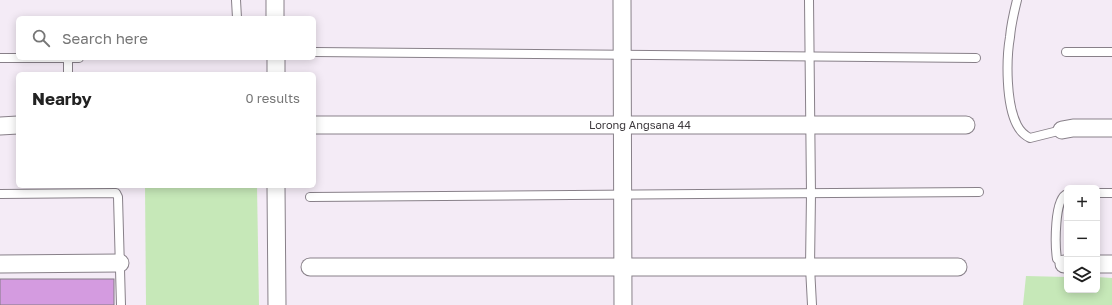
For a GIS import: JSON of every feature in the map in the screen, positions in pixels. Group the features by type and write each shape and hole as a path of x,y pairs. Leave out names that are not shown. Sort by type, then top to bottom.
{"street":[{"path":"275,0 275,16"},
{"path":"622,0 623,305"},
{"path":"276,60 276,72"},
{"path":"0,126 16,125"},
{"name":"Lorong Angsana 44","path":"316,125 966,125"},
{"path":"1062,130 1073,128 1112,128"},
{"path":"276,188 277,305"},
{"path":"0,264 120,263"},
{"path":"1100,264 1112,264"},
{"path":"310,267 958,267"}],"lane":[{"path":"236,0 237,16"},
{"path":"809,0 811,194 810,267 812,305"},
{"path":"1017,0 1009,38 1007,68 1011,107 1017,126 1023,134 1030,138 1062,130"},
{"path":"316,52 976,58"},
{"path":"1066,52 1112,52"},
{"path":"0,58 16,58"},
{"path":"68,60 68,72"},
{"path":"310,197 979,192"},
{"path":"0,194 116,193 118,197 121,305"},
{"path":"1100,193 1112,193"},
{"path":"1064,194 1061,198 1058,209 1056,251 1057,259 1064,263"}],"green space":[{"path":"145,188 257,188 259,305 146,305"},
{"path":"1026,276 1064,277 1064,293 1100,293 1100,277 1112,278 1112,305 1023,305"}],"building":[{"path":"0,279 114,279 114,305 0,305"}]}
